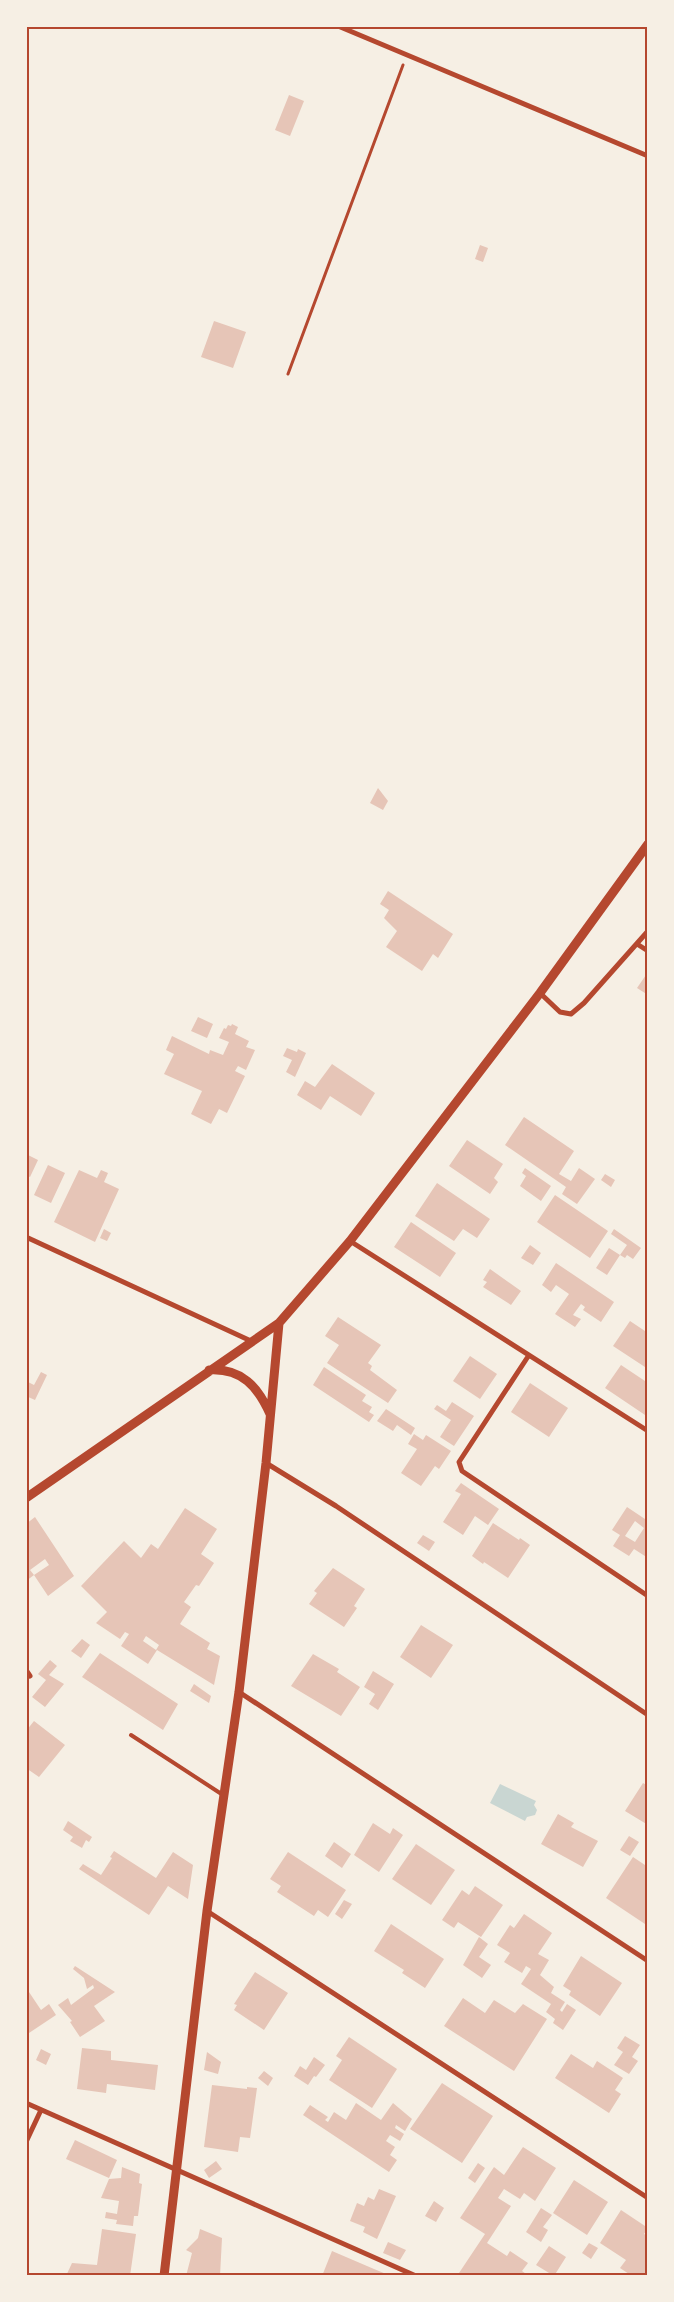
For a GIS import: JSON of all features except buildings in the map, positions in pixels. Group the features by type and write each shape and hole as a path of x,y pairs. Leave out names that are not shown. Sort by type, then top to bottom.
{"street":[{"path":"338,26 648,156"},
{"path":"26,1498 279,1323 350,1241 540,993 648,844"},
{"path":"540,993 560,1012 571,1014 584,1003 648,931"},
{"path":"637,944 648,951"},
{"path":"26,1237 251,1341"},
{"path":"350,1241 648,1431"},
{"path":"164,2276 207,1911 239,1692 266,1462 279,1323"},
{"path":"529,1355 459,1462 462,1471 648,1596"},
{"path":"209,1370 226,1371 249,1381 260,1393 270,1415"},
{"path":"266,1462 336,1506 648,1714"},
{"path":"26,1670 30,1676"},
{"path":"239,1692 648,1960"},
{"path":"207,1911 648,2198"},
{"path":"26,2104 416,2276"},
{"path":"26,2142 40,2110"}],"lane":[{"path":"130,1736 224,1795"}],"path":[{"path":"288,374 407,54"}],"shaded area":[{"path":"500,1784 536,1801 534,1805 537,1810 535,1815 527,1817 525,1821 490,1803"}]}
